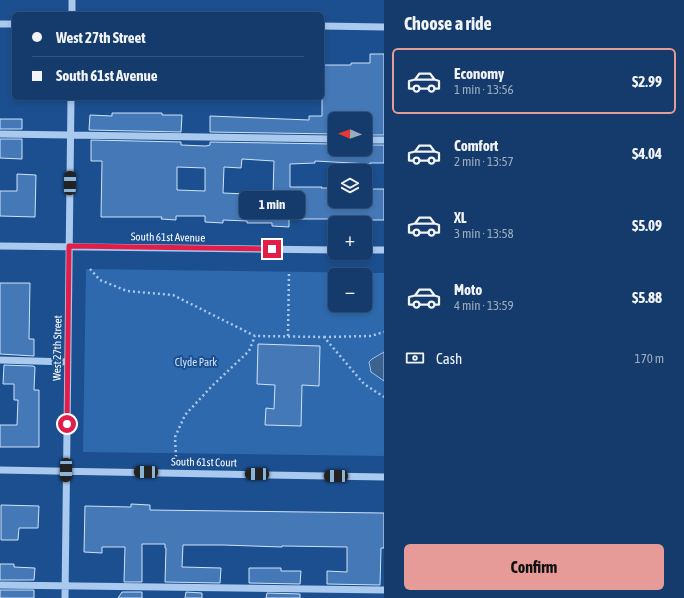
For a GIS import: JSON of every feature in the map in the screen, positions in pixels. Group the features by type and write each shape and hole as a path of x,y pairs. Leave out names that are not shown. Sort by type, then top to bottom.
{"street":[{"path":"72,0 72,12"},
{"path":"0,24 12,24"},
{"path":"324,26 384,27"},
{"name":"West 27th Street","path":"65,598 71,100"},
{"path":"0,134 328,140"},
{"path":"372,140 384,140"},
{"name":"South 61st Avenue","path":"0,246 328,250"},
{"path":"372,250 384,250"},
{"path":"0,360 68,362"},
{"name":"South 61st Court","path":"0,470 66,470 384,477"},
{"path":"0,584 384,590"}],"path":[{"path":"90,269 100,280 128,291 173,295 255,336 371,336 384,332"},
{"path":"288,336 289,272"},
{"path":"176,457 174,437 185,415 212,386 249,351 255,336"},
{"path":"324,337 364,384 384,397"}],"green space":[{"name":"Clyde Park","path":"86,269 328,272 328,312 372,312 372,273 384,273 384,456 83,452"}],"shaded area":[{"path":"384,352 384,381 371,372 369,362"}],"building":[{"path":"370,54 384,54 384,135 372,135 372,112 328,112 328,134 210,132 210,116 309,120 309,116 322,116 322,100 324,100 324,65 351,65 351,63 370,63"},
{"path":"112,113 162,113 162,115 182,115 181,132 89,130 90,115 112,116"},
{"path":"0,119 22,119 22,129 0,129"},
{"path":"0,139 22,139 22,159 0,158"},
{"path":"91,140 181,142 181,145 206,146 210,145 210,142 328,144 328,156 372,156 372,145 384,145 384,163 370,164 315,161 315,163 290,164 290,187 328,188 328,208 372,208 372,189 384,189 384,220 372,220 372,216 328,216 328,219 289,219 289,227 272,226 272,223 247,223 247,221 223,220 223,223 205,222 205,216 176,216 176,220 161,219 162,217 101,217 102,161 91,161","holes":["242,159 274,161 273,195 223,193 224,167 241,168","177,167 205,168 205,191 177,190"]},
{"path":"17,174 36,175 35,217 0,216 0,191 17,191"},
{"path":"0,283 30,283 29,339 34,339 34,356 0,354"},
{"path":"258,344 320,346 319,386 302,385 301,426 265,425 266,408 274,409 275,385 257,384"},
{"path":"4,365 35,367 34,390 39,390 39,447 0,447 0,425 17,425 18,400 14,400 14,384 3,384"},
{"path":"131,504 150,505 150,510 384,513 384,548 381,548 380,585 327,584 327,571 347,572 347,547 223,545 183,545 182,567 221,568 220,583 165,582 165,544 142,544 142,582 124,582 125,547 102,547 102,553 84,552 85,506 131,507"},
{"path":"1,505 39,506 38,528 19,528 18,540 1,540"},
{"path":"0,564 14,564 14,567 35,568 34,580 0,580"},
{"path":"249,568 281,568 281,571 301,571 300,584 249,583"},
{"path":"0,590 34,590 34,598 0,598"},
{"path":"122,592 142,592 142,598 118,598"},
{"path":"186,592 202,593 202,598 185,598"},
{"path":"267,593 300,594 300,598 266,598"}],"route":[{"path":"67,424 69,246 272,249"}]}
